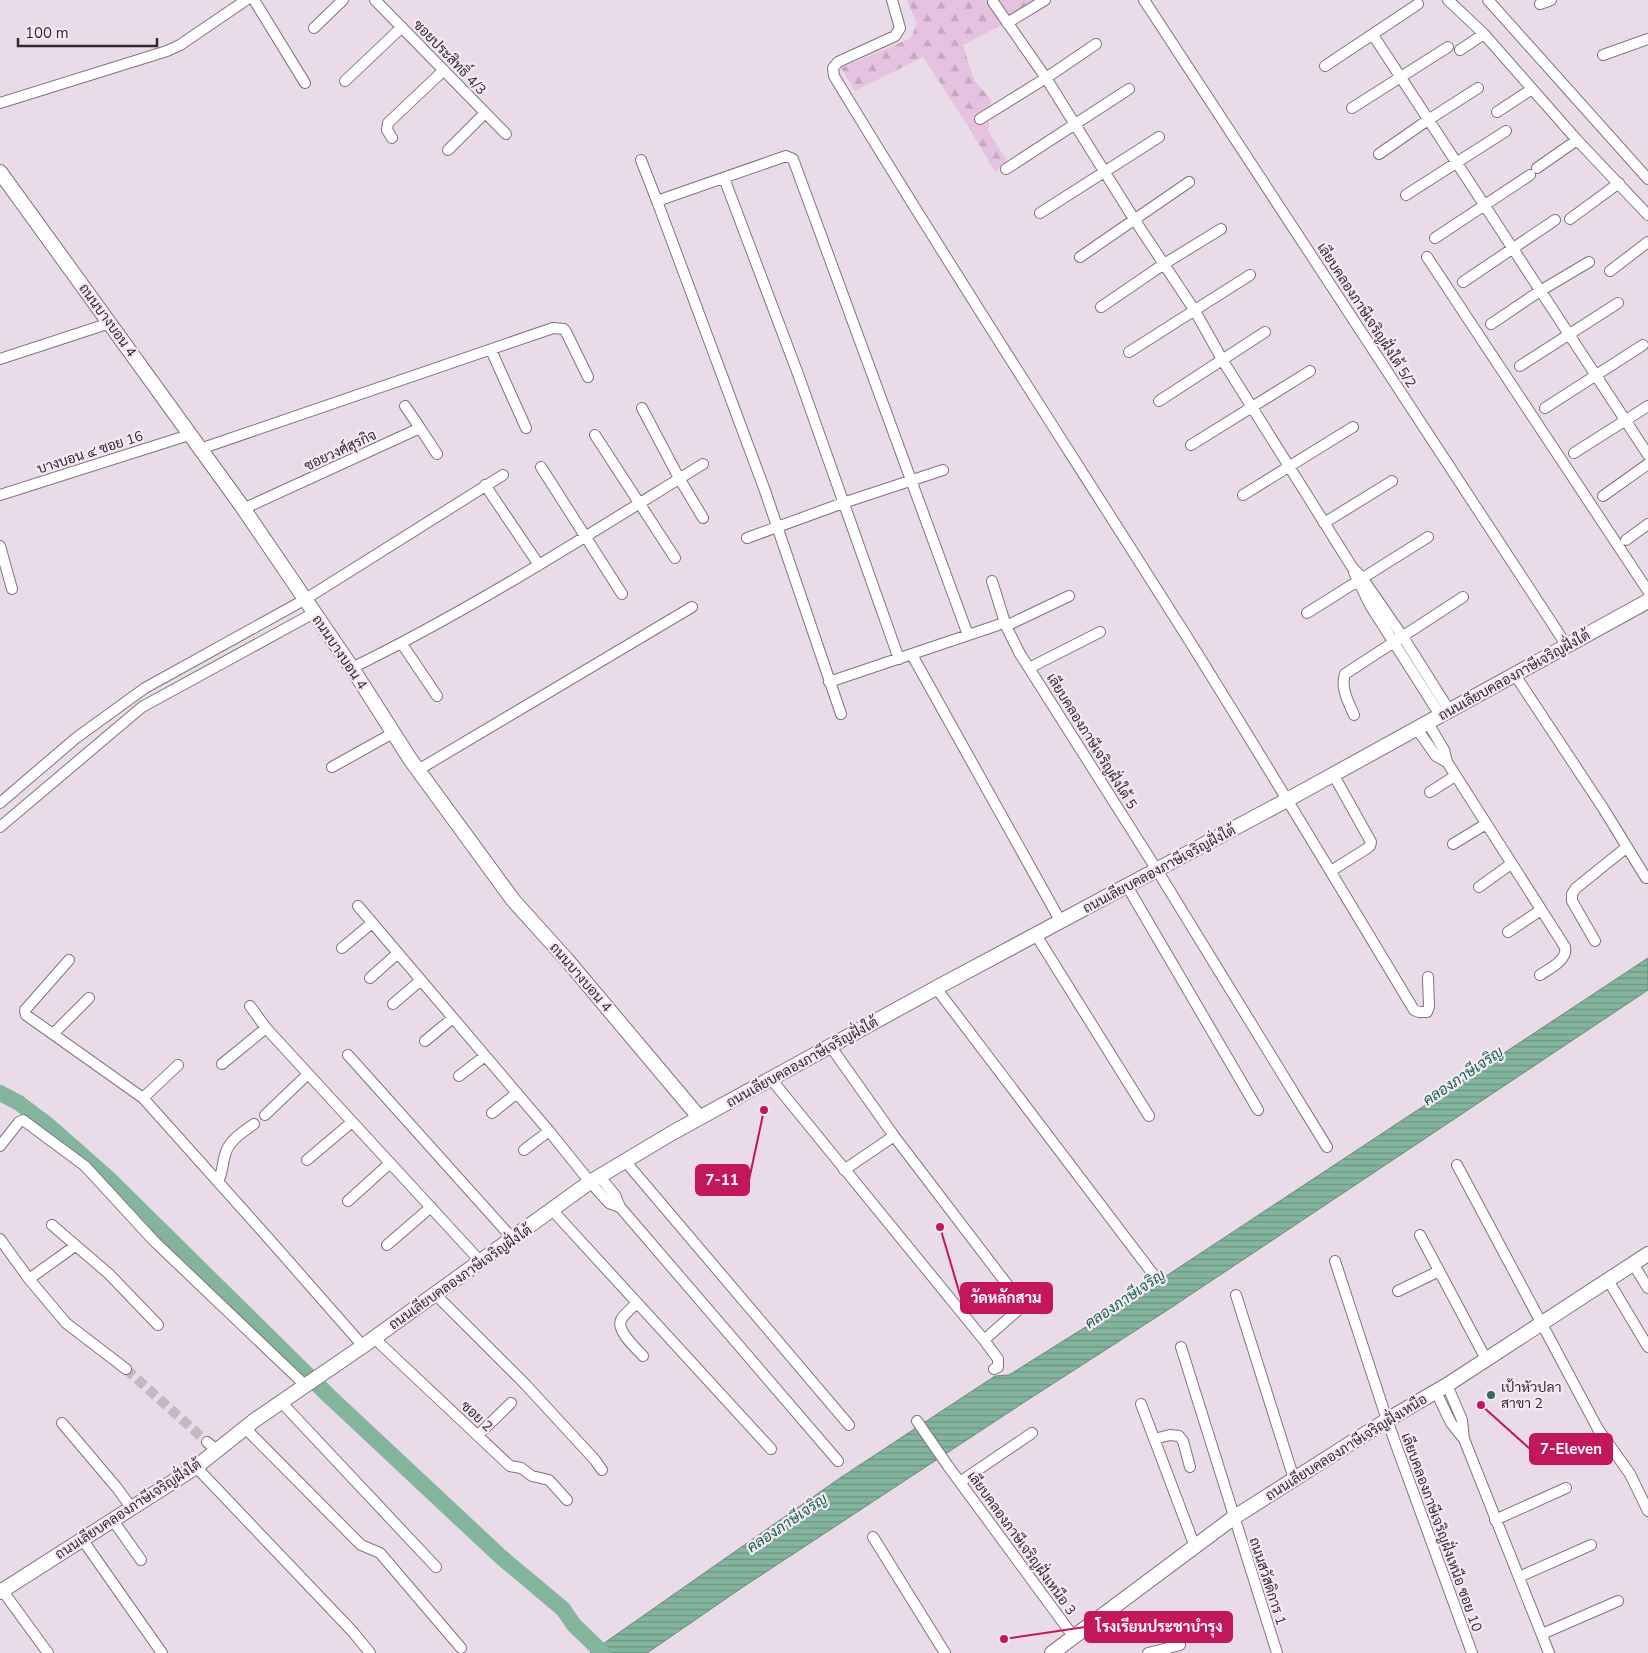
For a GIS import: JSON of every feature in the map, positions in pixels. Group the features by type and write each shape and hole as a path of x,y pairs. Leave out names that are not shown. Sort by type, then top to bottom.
{"street":[{"path":"0,103 167,51 180,45 246,0"},
{"path":"254,0 305,83"},
{"path":"314,28 343,0"},
{"name":"ซอยประสิทธิ์ 4/3","path":"375,0 506,134"},
{"path":"892,0 900,28 895,36 838,62 833,68 834,76 1288,800 1414,1010 1419,1012 1427,1012 1429,1008 1428,977"},
{"path":"1008,23 1045,0"},
{"name":"เลียบคลองภาษีเจริญฝั่งใต้ 5/2","path":"1144,0 1567,646"},
{"path":"1448,0 1484,34 1577,140 1648,215"},
{"path":"1488,0 1648,179"},
{"path":"1540,4 1551,0"},
{"path":"993,2 1046,78 1134,219 1195,311 1223,360 1324,523 1399,639 1434,719 1447,762 1566,947 1564,957 1540,975"},
{"path":"1325,66 1418,4"},
{"path":"345,81 402,27"},
{"path":"1460,50 1484,34"},
{"path":"1372,35 1648,455"},
{"path":"1603,55 1648,39"},
{"path":"980,118 1046,78 1096,44"},
{"path":"1352,108 1448,46"},
{"path":"392,138 387,130 388,123 444,70"},
{"path":"1006,169 1076,125 1129,88"},
{"path":"1379,154 1478,88"},
{"path":"1498,112 1532,89"},
{"path":"448,150 485,113"},
{"path":"1406,195 1506,131"},
{"path":"1040,213 1159,137"},
{"path":"1435,238 1485,206 1577,140"},
{"path":"657,201 786,156 793,159 968,635"},
{"path":"641,160 761,478 841,714"},
{"name":"ถนนบางบอน 4","path":"0,172 243,509 352,668 418,770 513,900 568,960 699,1118"},
{"path":"724,178 798,374 899,659"},
{"path":"1080,257 1189,182"},
{"path":"1570,219 1619,183"},
{"path":"1463,282 1554,220"},
{"path":"1101,307 1164,264 1221,229"},
{"path":"1610,270 1648,242"},
{"path":"1427,257 1648,591"},
{"path":"1492,324 1540,291 1589,262"},
{"path":"1129,352 1250,275"},
{"path":"1520,366 1618,303"},
{"path":"0,359 110,322"},
{"path":"200,450 553,328 564,329 588,377"},
{"path":"1159,401 1265,332"},
{"path":"1545,408 1643,346"},
{"path":"491,350 526,428"},
{"path":"1191,445 1310,371"},
{"path":"404,406 437,454"},
{"path":"1574,453 1648,406"},
{"path":"642,408 679,478 703,518"},
{"path":"1243,495 1353,427"},
{"name":"ซอยวงศ์สุรกิจ","path":"243,509 420,428"},
{"name":"บางบอน ๔ ซอย 16","path":"0,495 189,435"},
{"path":"595,435 675,558"},
{"path":"352,668 402,644 539,566 703,464"},
{"path":"1603,496 1648,464"},
{"path":"541,467 622,594"},
{"path":"747,538 843,503 943,470"},
{"path":"0,803 76,738 145,688 304,600 502,475"},
{"path":"1324,523 1392,481"},
{"path":"485,485 539,566"},
{"path":"1626,540 1648,524"},
{"path":"1307,613 1428,537"},
{"path":"0,546 12,589"},
{"path":"992,582 1002,626 1029,668"},
{"path":"829,682 968,635 1002,626 1069,596"},
{"path":"1354,715 1344,686 1345,674 1463,597"},
{"name":"ถนนเลียบคลองภาษีเจริญฝั่งใต้","path":"1,1591 196,1466 212,1446 245,1428 436,1295 595,1180 625,1161 699,1118 936,988 1288,800 1648,601"},
{"path":"418,770 692,607"},
{"path":"0,827 142,706 314,613"},
{"name":"เลียบคลองภาษีเจริญฝั่งใต้ 5","path":"1100,632 1029,668 1158,870 1327,1148"},
{"path":"402,644 437,696"},
{"path":"912,655 1061,922"},
{"path":"1515,675 1603,808 1646,878"},
{"path":"332,767 393,733"},
{"path":"1331,871 1366,849 1370,846 1371,842 1333,774"},
{"path":"1430,792 1455,776"},
{"path":"1453,844 1486,824"},
{"path":"1595,941 1572,901 1572,894 1576,888 1627,847"},
{"path":"1479,887 1512,864"},
{"path":"1127,886 1258,1110"},
{"path":"358,906 548,1131 595,1180 615,1195 620,1207 838,1460"},
{"path":"1508,932 1541,910"},
{"path":"342,948 372,923"},
{"path":"1036,935 1149,1116"},
{"path":"370,978 398,953"},
{"path":"69,960 25,1010 26,1015 143,1098 363,1346"},
{"path":"393,1004 421,980"},
{"path":"936,988 1156,1278"},
{"path":"53,1034 89,998"},
{"path":"250,1006 266,1028 481,1262"},
{"path":"425,1041 453,1018"},
{"path":"222,1064 266,1028"},
{"path":"831,1047 894,1136 1021,1304 1017,1311 984,1340"},
{"path":"348,1055 513,1239"},
{"path":"459,1076 485,1056"},
{"path":"143,1098 178,1065"},
{"path":"265,1115 308,1074"},
{"path":"770,1079 984,1340 998,1359 998,1367 994,1369"},
{"path":"492,1113 517,1093"},
{"path":"0,1146 19,1122 23,1120 77,1159 154,1241 310,1383"},
{"path":"308,1160 352,1122"},
{"path":"218,1181 223,1171 227,1148 236,1137 254,1124"},
{"path":"524,1150 548,1131"},
{"path":"844,1170 894,1136"},
{"path":"625,1161 849,1425"},
{"path":"348,1201 389,1164"},
{"path":"1457,1165 1598,1429 1630,1474 1648,1511"},
{"path":"387,1244 431,1207"},
{"path":"553,1211 771,1449"},
{"path":"52,1225 108,1274 158,1325"},
{"path":"1420,1235 1486,1359"},
{"path":"0,1239 29,1279 66,1322 126,1369"},
{"path":"29,1279 75,1246"},
{"name":"ถนนเลียบคลองภาษีเจริญฝั่งเหนือ","path":"1052,1653 1233,1518 1387,1420 1441,1389 1648,1254"},
{"name":"เลียบคลองภาษีเจริญฝั่งเหนือ ซอย 10","path":"1335,1260 1387,1420 1472,1653"},
{"path":"1633,1264 1648,1288"},
{"path":"1398,1291 1439,1271"},
{"path":"1608,1280 1648,1347"},
{"path":"1236,1294 1294,1479"},
{"path":"436,1295 525,1384 602,1470"},
{"path":"637,1303 621,1320 620,1325 623,1334 643,1356"},
{"name":"ซอย 2","path":"374,1338 510,1466 521,1468 532,1476 549,1480 566,1500"},
{"name":"ถนนสวัสดิการ 1","path":"1180,1347 1277,1653"},
{"path":"1441,1389 1451,1423 1464,1439 1549,1653"},
{"path":"281,1402 436,1567"},
{"path":"478,1436 511,1403"},
{"path":"1141,1404 1195,1547"},
{"path":"62,1423 131,1507"},
{"name":"เลียบคลองภาษีเจริญฝั่งเหนือ 3","path":"918,1423 1073,1636"},
{"path":"245,1428 361,1545 380,1554 461,1648"},
{"path":"960,1482 1032,1433"},
{"path":"1154,1439 1170,1434 1179,1436 1183,1441 1190,1467"},
{"path":"196,1466 353,1632 370,1653"},
{"path":"1495,1520 1566,1488"},
{"path":"112,1520 141,1560"},
{"path":"873,1537 945,1653"},
{"path":"82,1539 162,1653"},
{"path":"1519,1577 1591,1545"},
{"path":"1,1591 48,1653"},
{"path":"1542,1634 1618,1601"},
{"path":"1148,1653 1180,1645"}],"green space":[{"path":"907,0 1050,0 963,45 974,80 991,100 988,131 1007,161 995,172 970,129 923,57 855,91 841,68 911,38 917,23"}],"water":[{"name":"คลองภาษีเจริญ","path":"1648,958 1648,990 1166,1311 743,1587 647,1653 590,1653 840,1478 995,1376 1009,1375 1151,1286"}],"waterway":[{"path":"0,1093 19,1103 48,1125 108,1178 329,1396 501,1557 563,1609 574,1625 603,1653"}],"tunnel":[{"path":"126,1369 207,1442"}],"place":[{"name":"7-11","path":"764,1110"},
{"name":"วัดหลักสาม","path":"940,1227"},
{"name":"เป้าหัวปลา สาขา 2","path":"1491,1395"},
{"name":"7-Eleven","path":"1481,1405"},
{"name":"โรงเรียนประชาบำรุง","path":"1004,1639"}]}
